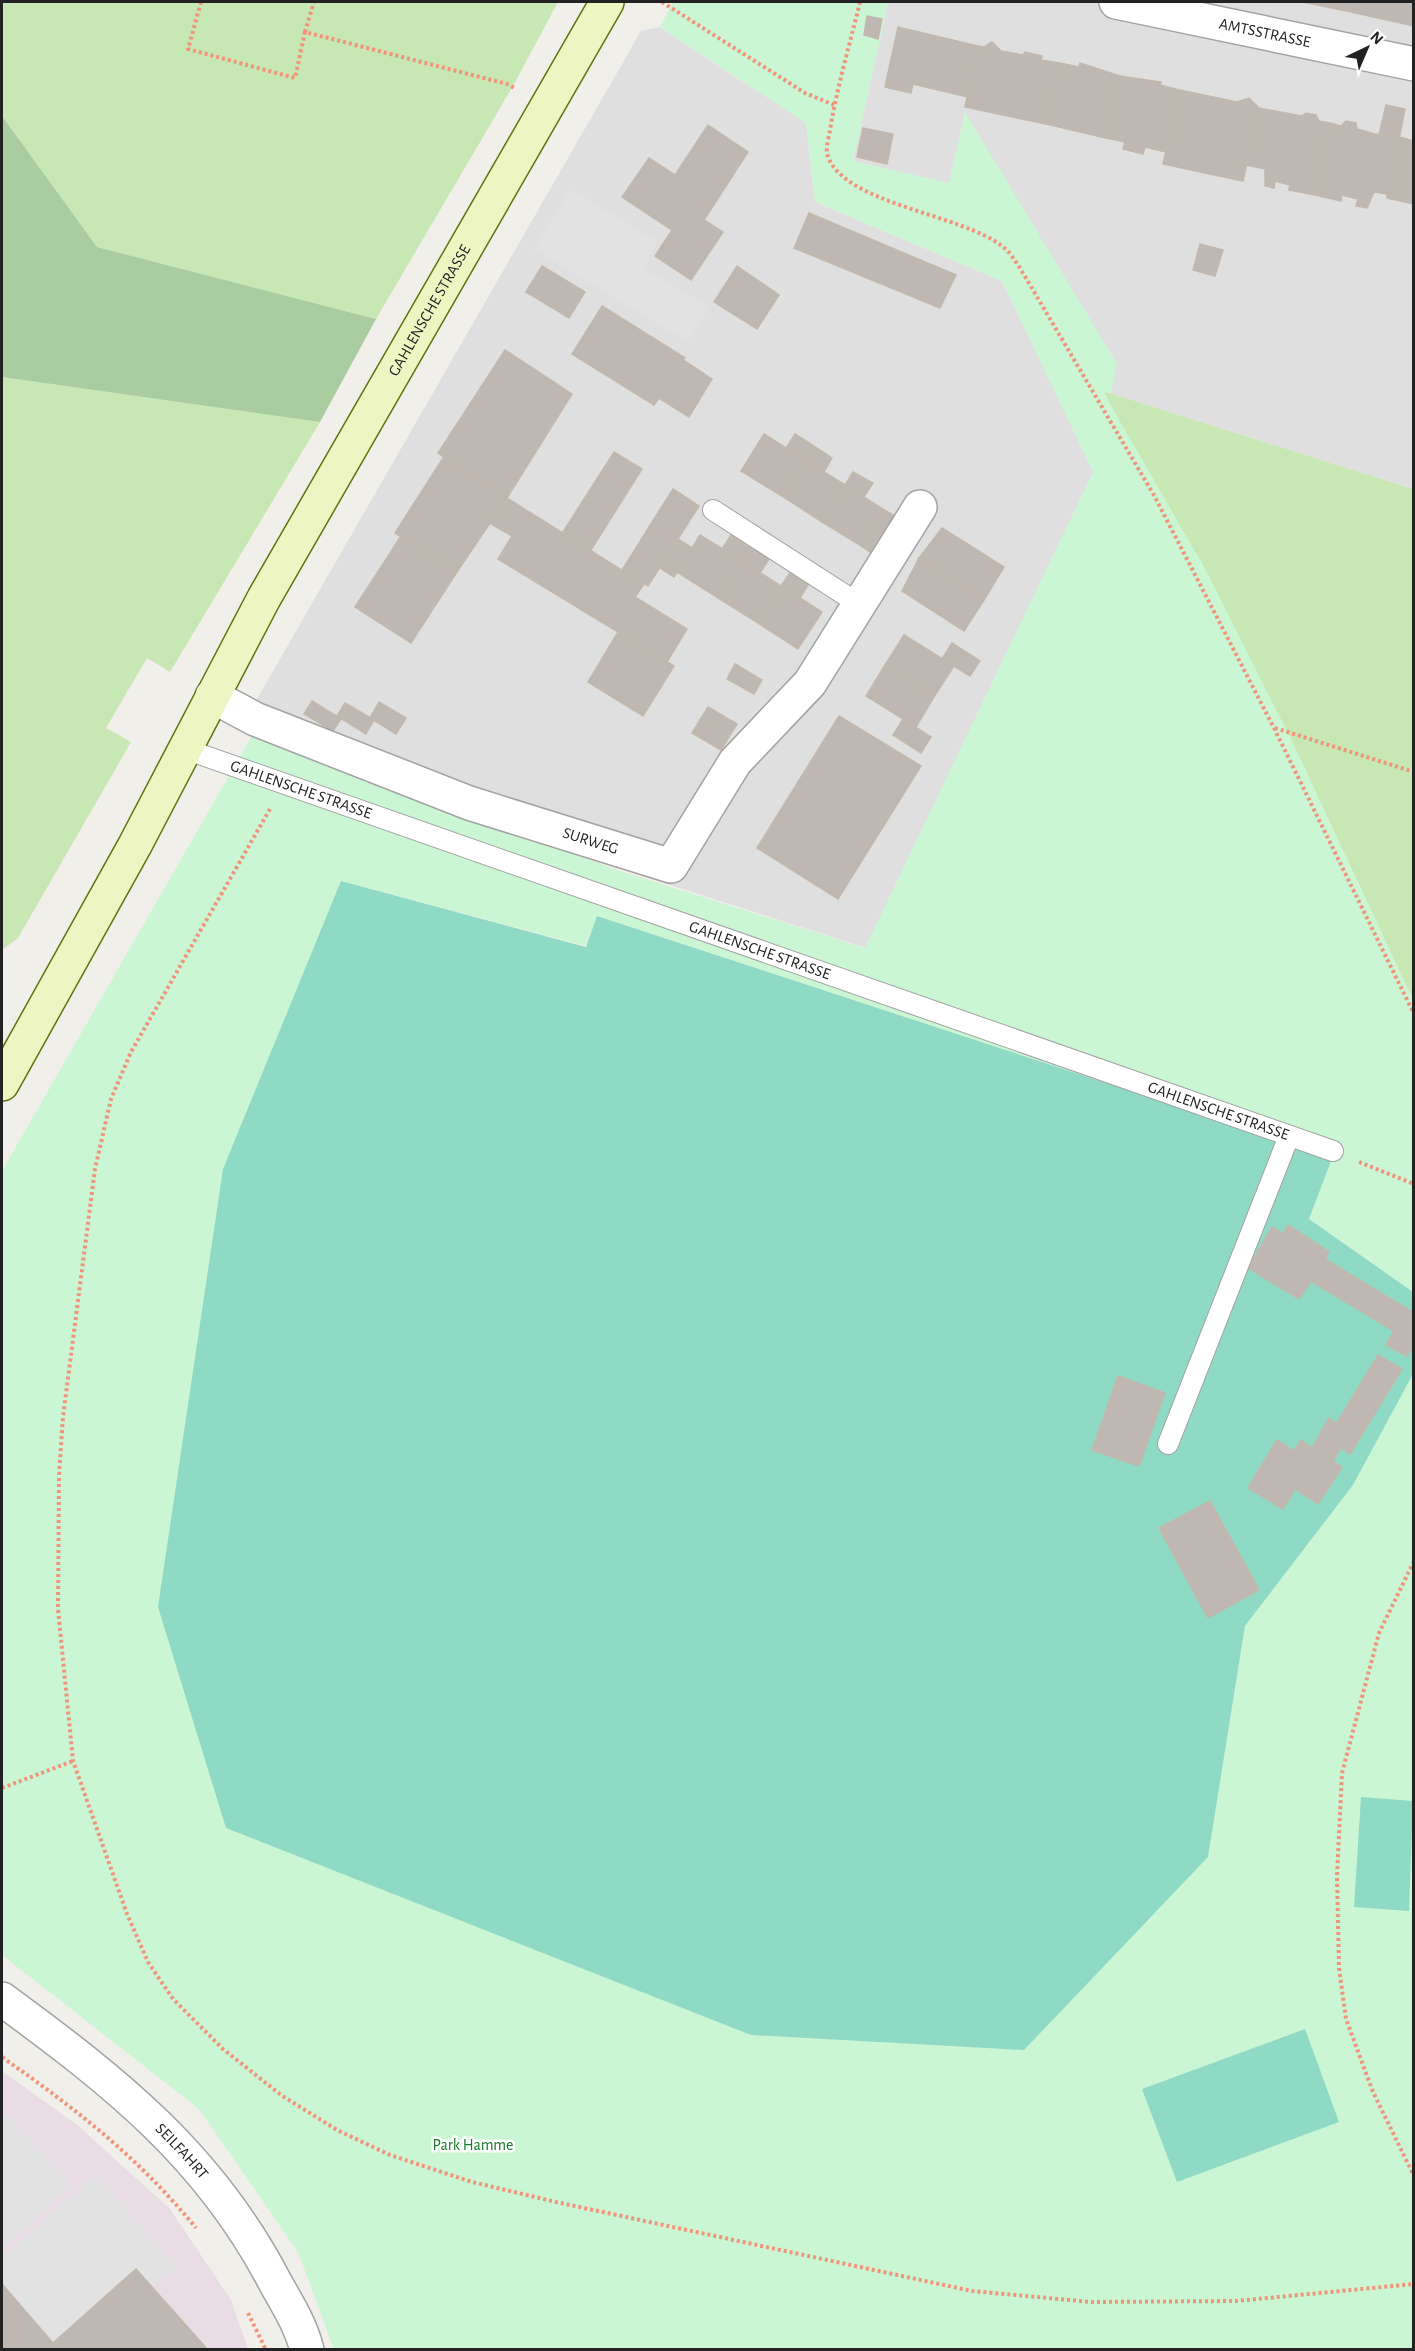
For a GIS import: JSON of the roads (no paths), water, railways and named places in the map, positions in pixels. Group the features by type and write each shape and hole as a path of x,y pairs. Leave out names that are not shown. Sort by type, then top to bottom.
{"street":[{"name":"GAHLENSCHE STRASSE","path":"2,1084 107,898 264,598 607,2"},
{"name":"AMTSSTRASSE","path":"1116,2 1413,64"},
{"name":"SURWEG","path":"212,696 255,719 469,803 671,866 735,762 810,683 920,507"},
{"name":"SEILFAHRT","path":"2,1999 109,2081 193,2160 216,2187 269,2269 304,2337 307,2349"}],"lane":[{"path":"713,510 859,604"},
{"name":"GAHLENSCHE STRASSE","path":"185,749 1333,1151"},
{"path":"1168,1444 1289,1136"}],"park label":[{"name":"Park Hamme","path":"473,2145"}]}
